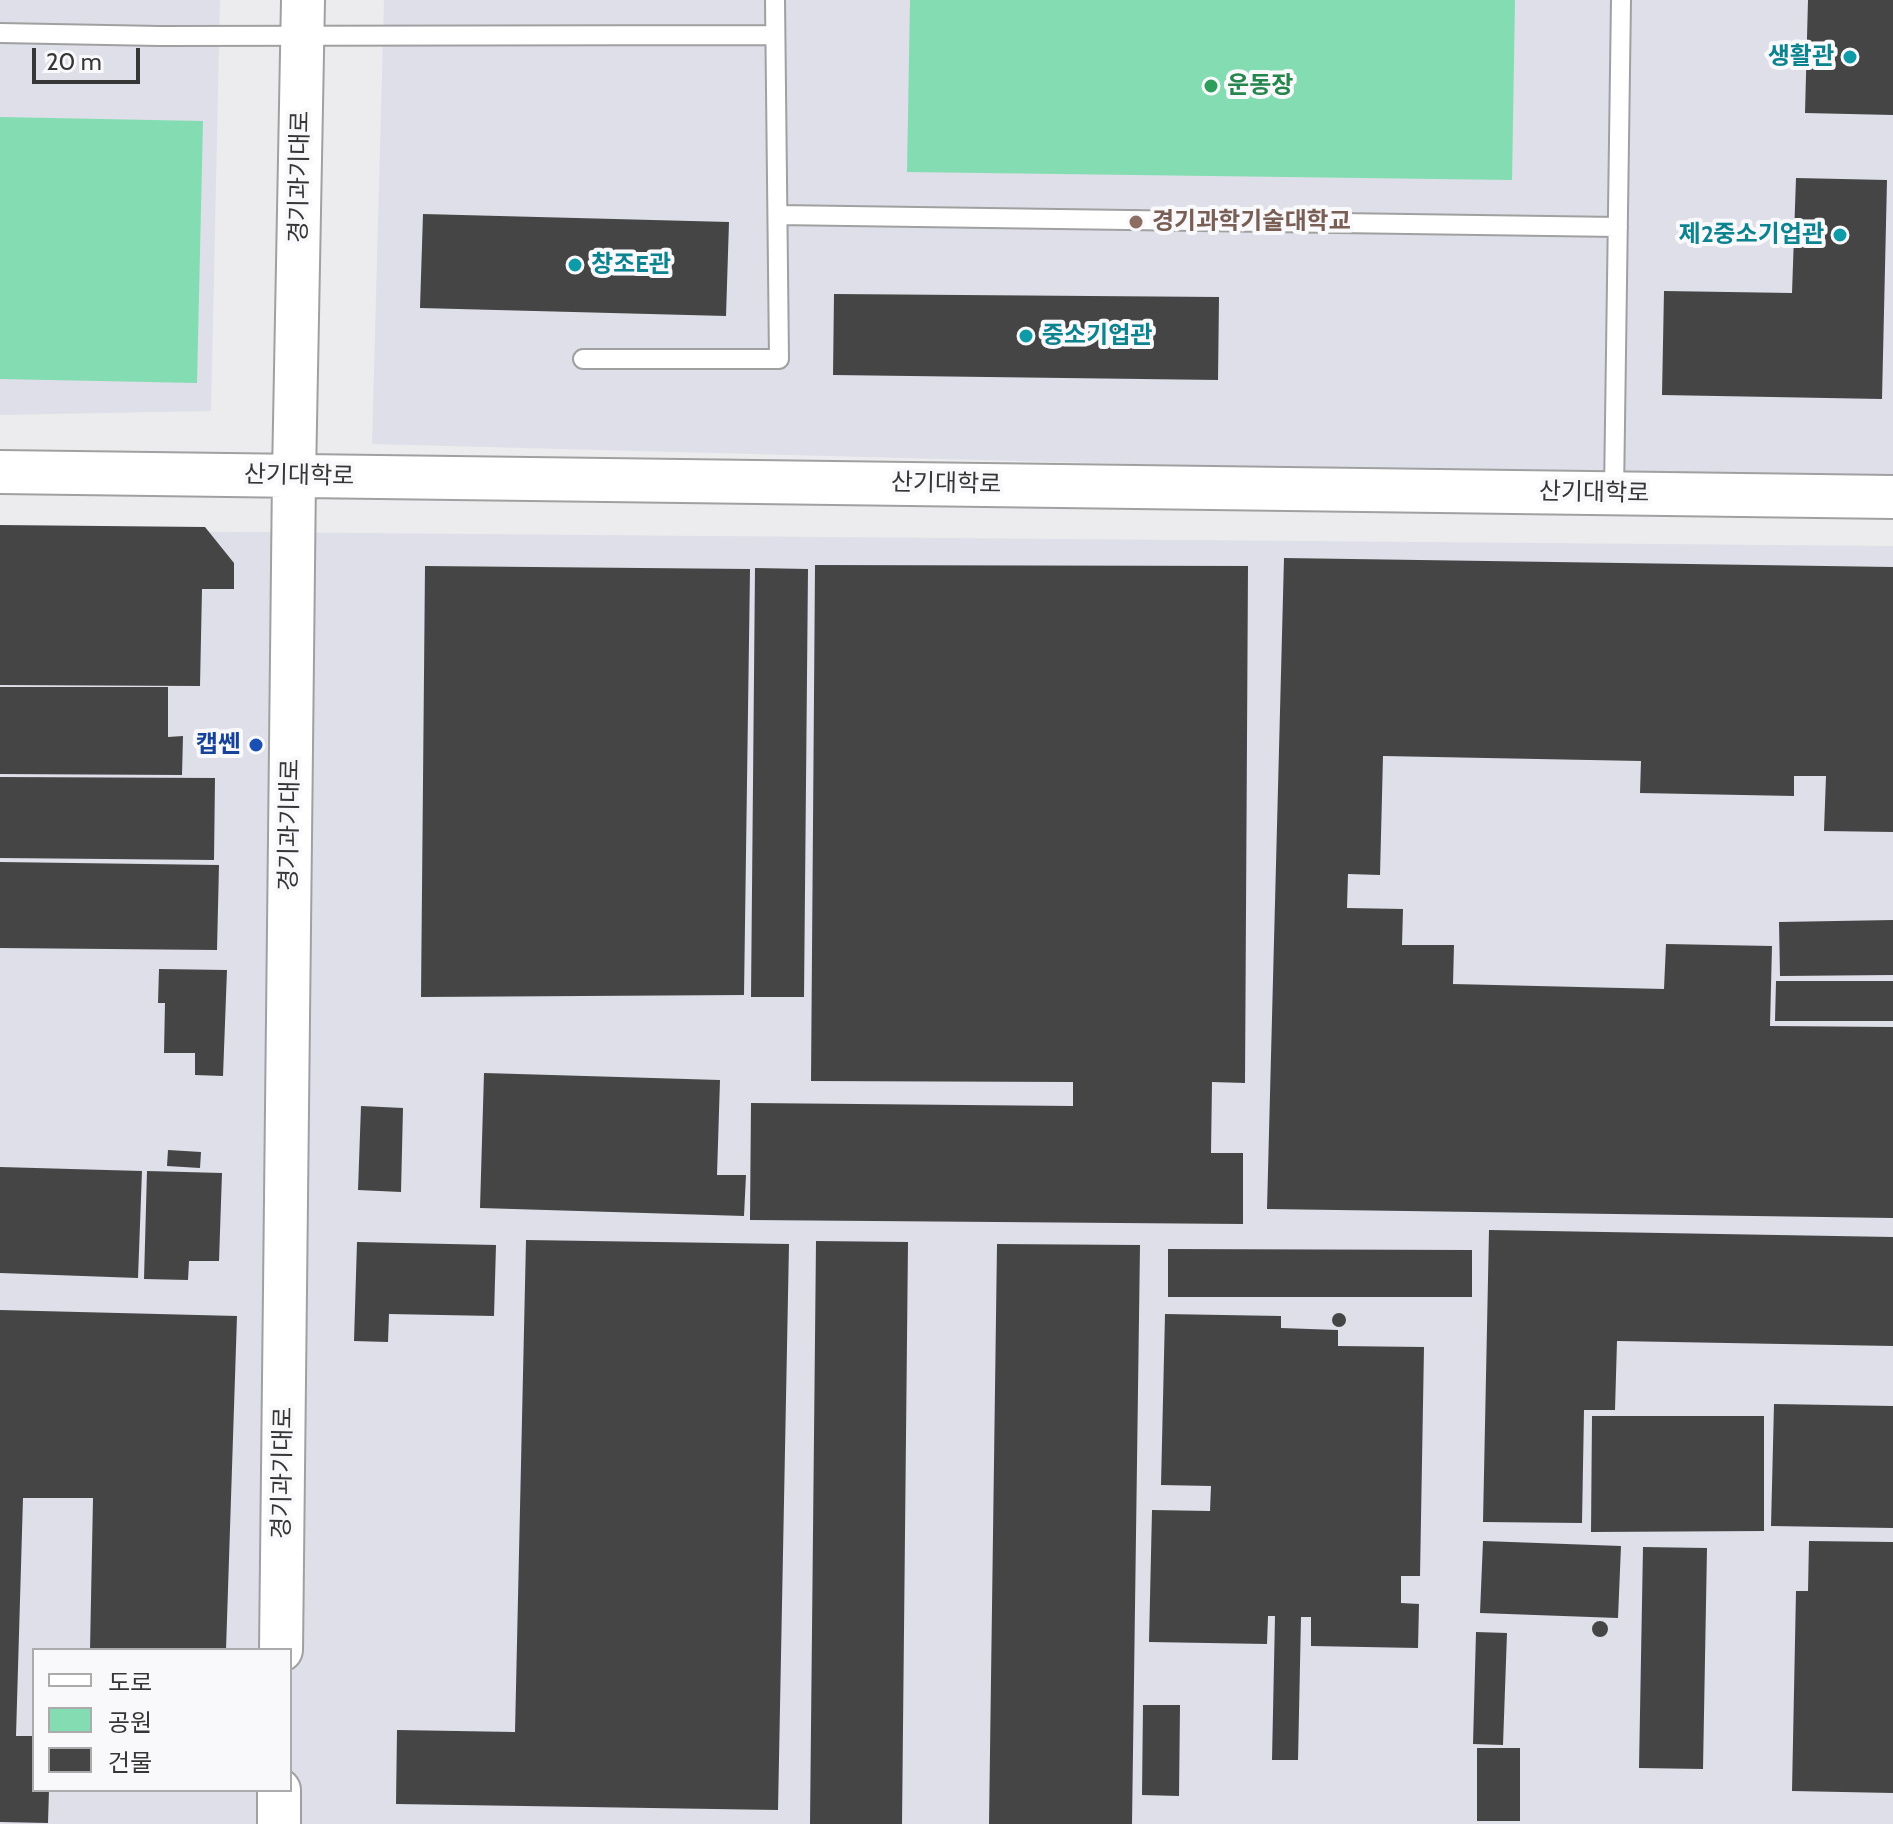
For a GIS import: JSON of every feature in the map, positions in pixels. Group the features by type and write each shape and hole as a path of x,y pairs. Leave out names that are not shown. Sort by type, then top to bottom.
{"street":[{"name":"경기과기대로","path":"281,1648 294,476 303,18"},
{"name":"산기대학로","path":"0,472 1893,497"},
{"path":"279,1792 279,1824"}],"lane":[{"path":"583,359 779,359 775,0"},
{"path":"1614,493 1621,0"},
{"path":"0,33 303,18 775,35"},
{"path":"778,215 1618,227"}],"shaded area":[{"path":"0,0 220,0 211,411 0,415"},
{"name":"경기과학기술대학교","path":"384,0 1893,0 1893,484 372,444"},
{"path":"0,530 1893,546 1893,1824 0,1824"}],"green space":[{"name":"운동장","path":"910,0 1515,0 1512,180 907,172"},
{"path":"0,117 203,121 197,383 0,379"}],"building":[{"name":"생활관","path":"1808,0 1893,0 1893,115 1805,113"},
{"name":"제2중소기업관","path":"1796,178 1887,180 1882,399 1662,395 1664,291 1792,293"},
{"name":"창조E관","path":"423,214 729,222 726,316 420,308"},
{"name":"중소기업관","path":"834,294 1219,297 1218,380 833,375"},
{"path":"0,525 205,527 234,563 234,589 202,589 200,686 0,685"},
{"path":"1284,558 1893,567 1893,832 1824,831 1826,776 1794,776 1794,796 1640,793 1641,761 1383,756 1380,875 1348,874 1347,908 1403,909 1402,945 1454,945 1453,984 1664,989 1666,944 1772,946 1770,1026 1893,1027 1893,1218 1267,1209"},
{"path":"815,565 1248,566 1245,1083 1212,1082 1211,1153 1243,1153 1243,1224 750,1220 751,1103 1073,1106 1073,1082 811,1081"},
{"path":"425,566 750,569 744,995 421,997"},
{"path":"755,568 808,569 804,997 751,997"},
{"path":"0,687 168,687 168,737 183,736 182,775 0,774"},
{"path":"0,777 215,778 214,860 0,858"},
{"path":"0,862 219,865 217,950 0,948"},
{"path":"1893,920 1893,975 1780,976 1779,922"},
{"path":"159,969 227,970 223,1076 195,1075 195,1053 164,1053 165,1003 158,1003"},
{"path":"1776,981 1893,981 1893,1021 1775,1021"},
{"path":"484,1073 720,1080 717,1175 746,1175 744,1216 480,1208"},
{"path":"361,1106 403,1108 401,1192 358,1190"},
{"path":"168,1150 201,1152 200,1168 167,1166"},
{"path":"0,1167 142,1171 138,1278 0,1273"},
{"path":"147,1171 222,1173 219,1261 189,1261 188,1280 144,1279"},
{"path":"1489,1230 1893,1237 1893,1346 1617,1341 1615,1410 1584,1410 1582,1523 1483,1522"},
{"path":"526,1240 789,1244 778,1810 396,1804 397,1730 515,1732"},
{"path":"816,1241 908,1242 902,1824 810,1824"},
{"path":"357,1242 496,1245 494,1316 389,1314 388,1342 354,1341"},
{"path":"997,1244 1140,1245 1132,1824 989,1824"},
{"path":"1168,1249 1472,1250 1472,1297 1168,1297"},
{"path":"0,1310 237,1316 226,1648 90,1648 93,1498 23,1498 16,1736 32,1736 32,1792 49,1792 48,1823 0,1822"},
{"path":"1339,1313 1346,1320 1339,1327 1332,1320"},
{"path":"1165,1314 1281,1316 1281,1328 1338,1330 1338,1346 1424,1347 1420,1576 1401,1576 1401,1603 1419,1604 1418,1648 1311,1646 1311,1617 1301,1617 1298,1760 1272,1760 1275,1616 1268,1616 1267,1644 1149,1642 1152,1510 1210,1511 1211,1486 1161,1485"},
{"path":"1774,1404 1893,1406 1893,1528 1771,1526"},
{"path":"1592,1416 1764,1416 1764,1531 1591,1532"},
{"path":"1483,1541 1621,1546 1618,1618 1480,1613"},
{"path":"1809,1541 1893,1542 1893,1793 1792,1791 1796,1591 1808,1591"},
{"path":"1643,1547 1707,1548 1703,1769 1639,1768"},
{"path":"1600,1621 1606,1623 1606,1635 1600,1637 1594,1635 1592,1629 1594,1623"},
{"path":"1476,1632 1507,1633 1503,1745 1473,1744"},
{"path":"1143,1705 1180,1705 1179,1796 1142,1795"},
{"path":"1477,1748 1520,1748 1520,1821 1477,1821"}],"place":[{"name":"생활관","path":"1850,57"},
{"name":"운동장","path":"1211,86"},
{"name":"경기과학기술대학교","path":"1136,222"},
{"name":"제2중소기업관","path":"1840,235"},
{"name":"창조E관","path":"575,265"},
{"name":"중소기업관","path":"1026,336"},
{"name":"캡쎈","path":"256,745"}]}
